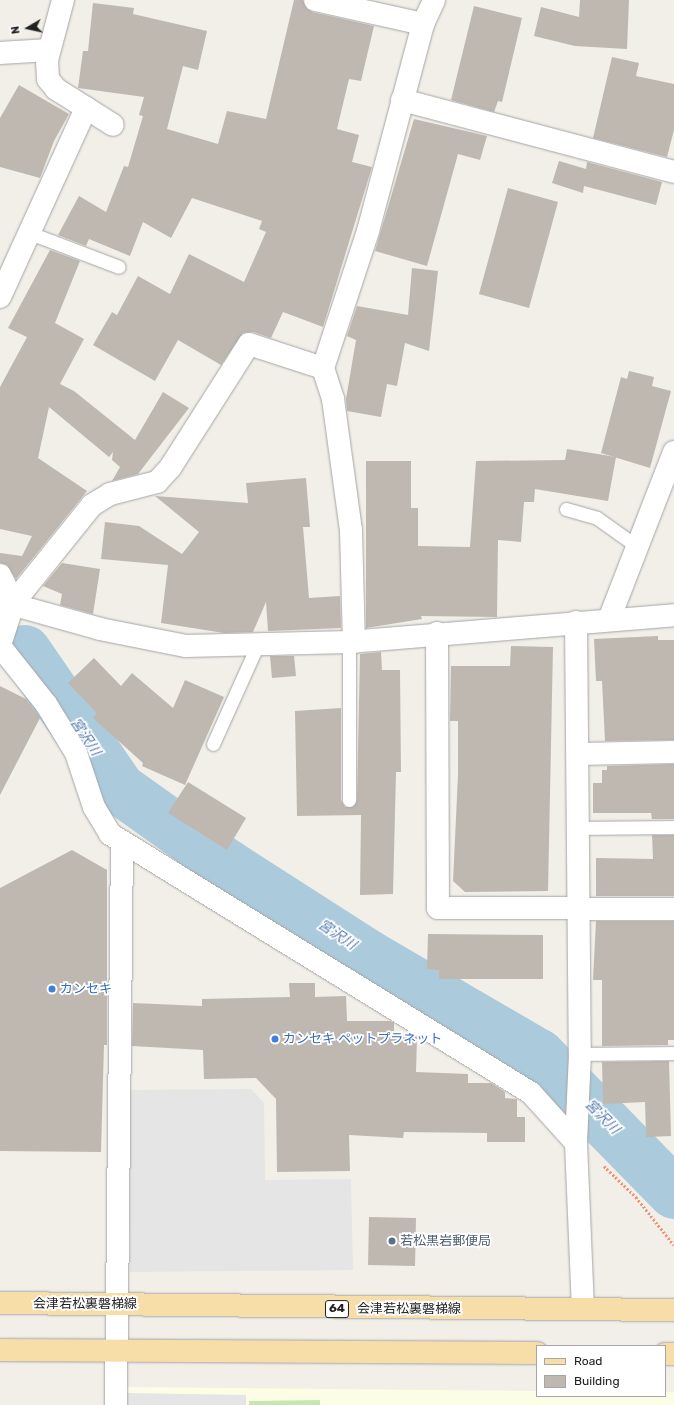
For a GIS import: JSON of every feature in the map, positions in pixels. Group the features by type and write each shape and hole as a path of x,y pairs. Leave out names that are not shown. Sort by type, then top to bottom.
{"main road":[{"name":"会津若松裏磐梯線","path":"0,1303 117,1303 373,1310 674,1310"},
{"path":"0,1350 536,1353"}],"street":[{"path":"63,0 49,50 48,79 56,89 113,125"},
{"path":"315,0 423,24"},
{"path":"352,642 351,530 333,399 323,368 368,231 423,24 434,0"},
{"path":"0,53 49,50"},
{"path":"402,100 674,172"},
{"path":"0,297 27,232 86,108"},
{"path":"7,602 92,505 110,494 157,482 170,468 249,344 323,368"},
{"path":"610,617 635,545 674,452"},
{"path":"0,575 7,602 0,646 46,704 72,746 94,806 110,834 122,844 531,1093 576,1143"},
{"path":"7,602 100,629 186,646 257,646 352,642 436,633 576,622 610,617 674,615"},
{"path":"576,622 580,1054 576,1143 583,1309"},
{"path":"436,633 438,908 579,911 674,909"},
{"path":"578,754 674,752"},
{"path":"116,1405 122,844"}],"lane":[{"path":"27,232 119,267"},
{"path":"566,509 597,518 635,545"},
{"path":"349,800 352,642"},
{"path":"214,744 257,646"},
{"path":"578,828 674,827"},
{"path":"580,1054 674,1053"}],"path":[{"path":"576,1143 636,1197 674,1245"}],"shaded area":[{"path":"251,1089 264,1103 265,1180 351,1179 353,1270 130,1272 129,1090"},
{"path":"125,1387 536,1391 536,1397 666,1397 666,1392 674,1392 674,1405 124,1405"},
{"path":"127,1393 246,1395 246,1405 127,1405"}],"green space":[{"path":"320,1400 320,1405 249,1405 249,1401"}],"building":[{"path":"294,0 303,0 312,12 374,26 361,81 349,79 337,129 359,135 352,162 372,167 323,327 283,312 271,338 253,332 243,333 221,365 178,340 155,381 93,345 112,312 117,315 138,276 170,294 189,254 244,282 266,232 259,229 262,221 192,198 171,238 143,222 130,256 89,239 86,246 58,235 79,196 106,212 124,166 128,167 143,116 139,115 144,97 78,88 83,51 88,51 93,3 134,8 133,14 207,31 198,70 183,66 167,129 218,144 227,111 266,119"},
{"path":"580,0 629,0 627,49 575,46 534,36 541,7 579,17"},
{"path":"474,6 522,18 502,102 498,101 494,112 451,100"},
{"path":"612,57 639,63 636,76 674,84 674,130 667,157 593,138"},
{"path":"19,85 69,114 54,141 40,178 0,167 0,118"},
{"path":"414,119 487,136 480,160 458,154 427,266 375,251"},
{"path":"559,161 586,169 587,162 662,182 656,205 584,186 583,193 552,183"},
{"path":"508,188 558,202 529,308 479,294"},
{"path":"50,250 80,261 55,323 84,339 60,384 74,391 135,440 163,392 189,408 138,474 112,481 120,467 112,460 113,452 109,457 49,407 38,458 87,491 16,579 7,565 0,563 0,553 22,556 32,536 0,529 0,387 27,337 8,328"},
{"path":"412,268 438,271 429,351 405,343 397,386 387,384 381,417 347,411 346,399 356,340 347,336 357,306 408,315"},
{"path":"629,371 654,377 652,386 671,391 650,468 601,453 621,377 627,379"},
{"path":"567,449 616,457 608,501 535,489 534,502 524,502 521,542 498,540 497,617 421,616 422,619 366,628 366,461 411,461 411,508 418,508 418,546 470,547 476,461 565,460"},
{"path":"306,478 310,527 303,527 309,598 340,596 341,628 268,631 266,602 253,632 224,633 161,623 168,565 101,559 105,522 139,526 182,554 199,532 155,496 248,503 246,483"},
{"path":"62,563 100,569 93,614 60,605 62,594 43,586"},
{"path":"658,636 658,640 674,640 674,740 605,741 602,681 596,681 594,639"},
{"path":"511,646 553,647 548,891 465,892 453,881 458,775 458,721 450,721 451,666 510,666"},
{"path":"381,652 382,670 400,670 401,772 396,772 393,894 360,895 361,815 297,816 295,711 341,708 341,800 345,807 353,807 357,800 360,654"},
{"path":"270,656 294,656 296,676 272,678"},
{"path":"94,658 121,686 132,673 173,708 185,680 224,697 185,785 142,766 143,763 93,718 97,713 68,683"},
{"path":"0,686 26,699 40,718 0,795"},
{"path":"674,764 674,819 652,819 651,813 593,813 593,783 602,783 602,770 607,770 607,766"},
{"path":"188,782 246,818 227,850 168,813"},
{"path":"652,835 674,835 674,896 596,896 596,858 653,859"},
{"name":"カンセキ","path":"72,850 107,870 107,1045 104,1045 101,1152 0,1151 0,888"},
{"path":"596,921 674,921 674,1040 668,1040 668,1045 602,1046 602,980 593,980"},
{"path":"428,934 543,935 543,979 439,979 439,970 427,969"},
{"path":"289,983 315,983 315,997 346,996 347,1021 390,1021 394,1023 394,1034 417,1037 416,1072 468,1074 468,1083 491,1083 505,1092 505,1098 517,1099 517,1117 525,1117 525,1142 487,1142 487,1133 404,1132 403,1138 349,1135 350,1171 277,1172 276,1099 256,1078 204,1079 203,1050 132,1046 133,1003 202,1006 202,999 290,997"},
{"path":"669,1061 671,1136 646,1137 645,1102 603,1104 602,1062"},
{"path":"369,1217 416,1218 415,1266 368,1265"}],"waterway":[{"name":"宮沢川","path":"25,651 120,789 227,865 367,955 539,1055 674,1193"}],"place":[{"name":"カンセキ","path":"52,989"},
{"name":"カンセキ ペットプラネット","path":"275,1039"},
{"name":"若松黒岩郵便局","path":"392,1241"}]}
